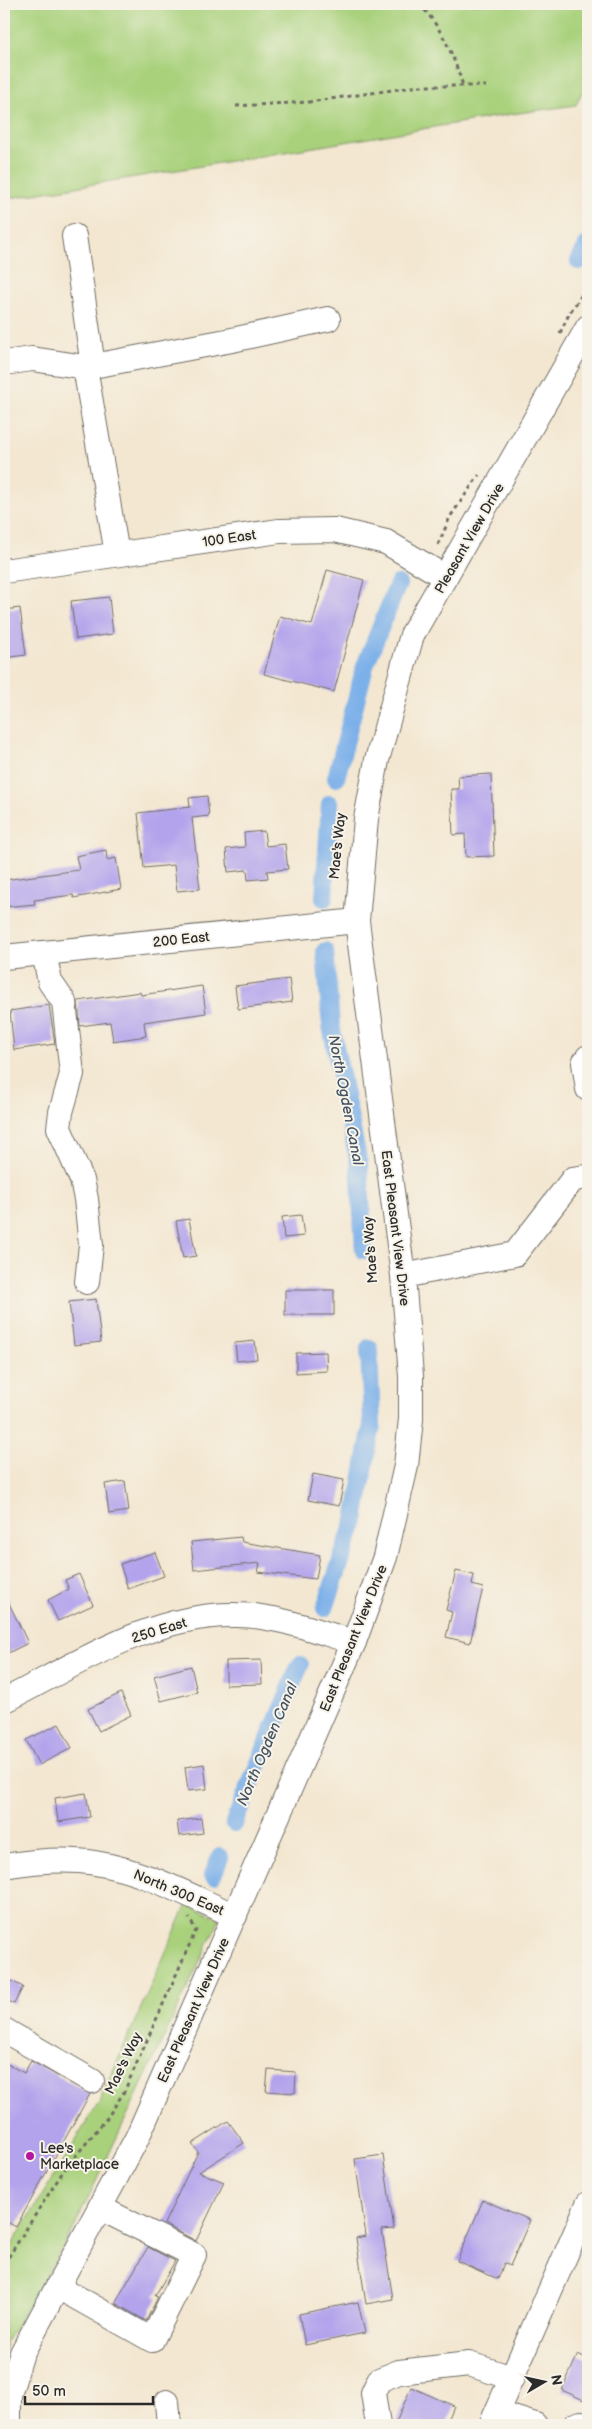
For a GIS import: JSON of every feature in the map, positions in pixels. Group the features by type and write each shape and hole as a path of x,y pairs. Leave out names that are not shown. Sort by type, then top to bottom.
{"street":[{"path":"74,236 89,366 117,554"},
{"path":"4,363 32,359 89,366 224,342 328,319"},
{"name":"Pleasant View Drive","path":"377,760 412,635 588,327"},
{"name":"100 East","path":"4,571 279,531 335,530 386,542 445,577"},
{"name":"East Pleasant View Drive","path":"13,2424 9,2395 22,2353 137,2138 354,1642 385,1557 406,1466 411,1419 411,1376 403,1276 357,921 366,819 377,760"},
{"name":"200 East","path":"4,957 357,921"},
{"path":"44,953 50,982 64,1002 72,1074 60,1112 59,1128 82,1180 86,1199 91,1245 87,1282"},
{"path":"588,1057 584,1063 588,1089"},
{"path":"403,1276 515,1254 574,1180 588,1177"},
{"name":"250 East","path":"4,1702 137,1634 179,1621 236,1615 282,1621 354,1642"},
{"name":"North 300 East","path":"4,1866 38,1861 95,1862 144,1875 235,1916"},
{"path":"4,2030 92,2081"},
{"path":"535,2425 494,2419 588,2204"},
{"path":"58,2287 152,2340 194,2255 100,2208"},
{"path":"378,2425 373,2393 379,2380 399,2372 469,2364 512,2378"},
{"path":"167,2402 169,2425"},
{"path":"575,2425 581,2423 585,2425"}],"path":[{"path":"419,4 446,41 463,86"},
{"path":"236,106 309,102 420,86 486,86"},
{"name":"Mae's Way","path":"4,2264 64,2170 106,2118 124,2092 196,1930 193,1922 185,1913"}],"green space":[{"path":"4,4 588,4 588,78 576,105 4,199"},
{"path":"187,1904 220,1919 72,2232 6,2342 4,2352 4,2258 100,2100"}],"building":[{"path":"327,570 364,580 334,692 264,674 280,616 312,625"},
{"path":"109,597 113,634 76,639 71,601"},
{"path":"20,608 26,655 4,658 4,610"},
{"path":"491,774 494,856 466,857 465,834 453,835 451,789 459,789 458,776"},
{"path":"207,796 209,816 192,818 200,889 177,891 174,865 144,868 138,813 190,807 189,798"},
{"path":"264,831 266,846 285,844 288,869 267,871 268,878 248,880 247,870 228,872 226,849 245,847 244,833"},
{"path":"106,850 107,860 116,858 121,889 74,898 73,895 34,900 35,904 4,907 4,880 79,870 76,856"},
{"path":"289,979 292,1002 238,1009 235,986"},
{"path":"202,986 206,1013 144,1022 146,1036 113,1041 110,1022 80,1026 78,1001 140,992 141,995"},
{"path":"49,1005 55,1044 14,1050 10,1011"},
{"path":"301,1215 304,1236 284,1238 282,1217"},
{"path":"189,1219 196,1256 183,1258 176,1221"},
{"path":"285,1290 334,1290 334,1315 285,1315"},
{"path":"96,1299 101,1342 74,1345 69,1302"},
{"path":"255,1341 257,1359 237,1361 235,1343"},
{"path":"326,1352 327,1371 296,1373 296,1353"},
{"path":"313,1474 344,1480 339,1506 308,1500"},
{"path":"125,1481 129,1511 109,1514 105,1484"},
{"path":"241,1537 242,1542 320,1555 316,1579 258,1572 260,1563 194,1570 191,1542"},
{"path":"155,1552 164,1576 128,1589 120,1564"},
{"path":"456,1571 474,1575 472,1585 483,1588 470,1643 446,1637 452,1612 446,1610"},
{"path":"79,1574 93,1605 58,1621 48,1600 69,1589 65,1580"},
{"path":"4,1593 28,1643 4,1655"},
{"path":"261,1660 262,1684 226,1685 226,1661"},
{"path":"191,1666 197,1692 161,1701 154,1676"},
{"path":"121,1693 131,1715 99,1731 88,1709"},
{"path":"59,1724 72,1748 39,1765 26,1740"},
{"path":"204,1764 207,1789 188,1791 185,1767"},
{"path":"86,1793 90,1817 58,1822 55,1798"},
{"path":"201,1818 203,1833 179,1836 177,1821"},
{"path":"4,1977 23,1987 14,2004 4,1999"},
{"name":"Lee's Marketplace","path":"31,2061 90,2094 16,2227 4,2220 4,2062 24,2073"},
{"path":"268,2070 296,2072 295,2093 266,2091"},
{"path":"228,2121 244,2143 199,2172 224,2182 196,2241 164,2224 198,2152 192,2144"},
{"path":"383,2155 394,2229 382,2230 393,2299 366,2304 356,2238 366,2236 355,2159"},
{"path":"483,2200 530,2220 510,2266 504,2263 498,2279 457,2261"},
{"path":"148,2247 175,2261 155,2296 158,2297 146,2321 115,2303"},
{"path":"358,2302 365,2333 305,2345 299,2314"},
{"path":"578,2354 588,2359 588,2402 562,2390"},
{"path":"411,2387 454,2406 446,2425 395,2425"}],"waterway":[{"name":"North Ogden Canal","path":"579,261 588,244"},
{"name":"North Ogden Canal","path":"336,778 365,666 398,584"},
{"name":"North Ogden Canal","path":"324,898 330,804"},
{"name":"North Ogden Canal","path":"325,951 331,1026 359,1164 364,1250"},
{"name":"North Ogden Canal","path":"325,1608 355,1520 372,1425 369,1348"},
{"name":"North Ogden Canal","path":"234,1823 300,1665"},
{"name":"North Ogden Canal","path":"213,1875 220,1857"}],"place":[{"name":"Lee's Marketplace","path":"30,2156"}]}
